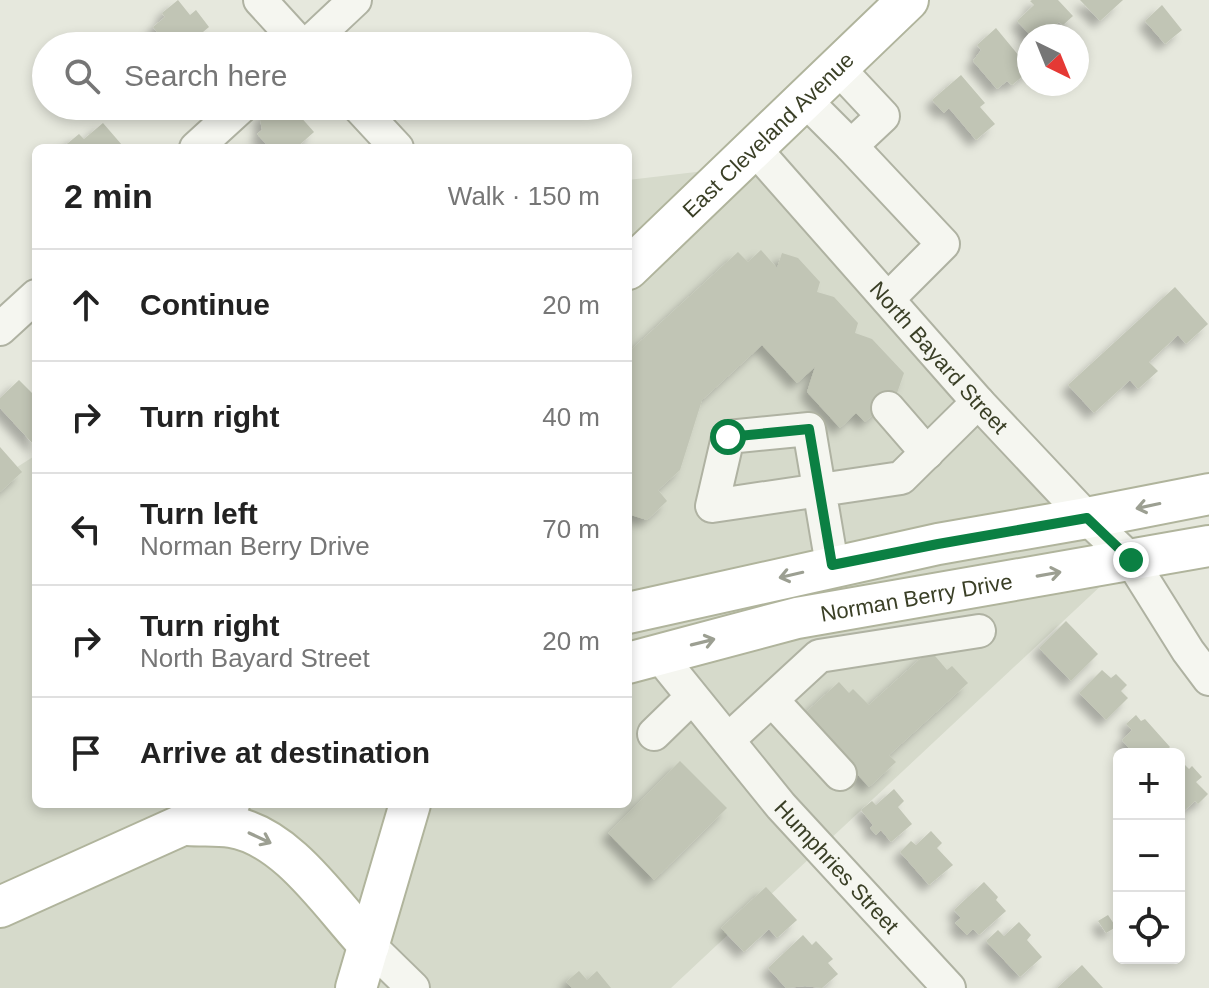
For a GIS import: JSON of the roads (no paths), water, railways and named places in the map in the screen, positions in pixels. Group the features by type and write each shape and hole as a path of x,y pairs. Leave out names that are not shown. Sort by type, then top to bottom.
{"main road":[{"name":"East Cleveland Avenue","path":"632,265 908,0"},
{"name":"Norman Berry Drive","path":"632,612 832,565 1209,494"},
{"name":"Norman Berry Drive","path":"643,658 797,618 1209,546"},
{"path":"632,591 690,598"},
{"path":"0,907 220,808"},
{"path":"356,988 409,808"},
{"path":"184,825 233,827 268,840 297,865 369,945"}],"street":[{"path":"260,0 291,32"},
{"path":"320,32 355,0"},
{"path":"838,68 883,116 851,146"},
{"path":"805,100 943,244 888,299"},
{"path":"200,144 227,120"},
{"path":"371,120 393,144"},
{"name":"North Bayard Street","path":"755,149 978,402 1131,560 1209,679"},
{"path":"0,329 32,300"},
{"path":"832,565 820,489 809,429 728,437 712,506 820,489 901,478 978,402"},
{"path":"888,408 927,453"},
{"path":"728,740 819,656 979,631"},
{"name":"Humphries Street","path":"643,658 691,698 728,740 771,815 949,988"},
{"path":"654,734 691,698"},
{"path":"772,700 840,774"},
{"path":"369,945 413,988"}]}
